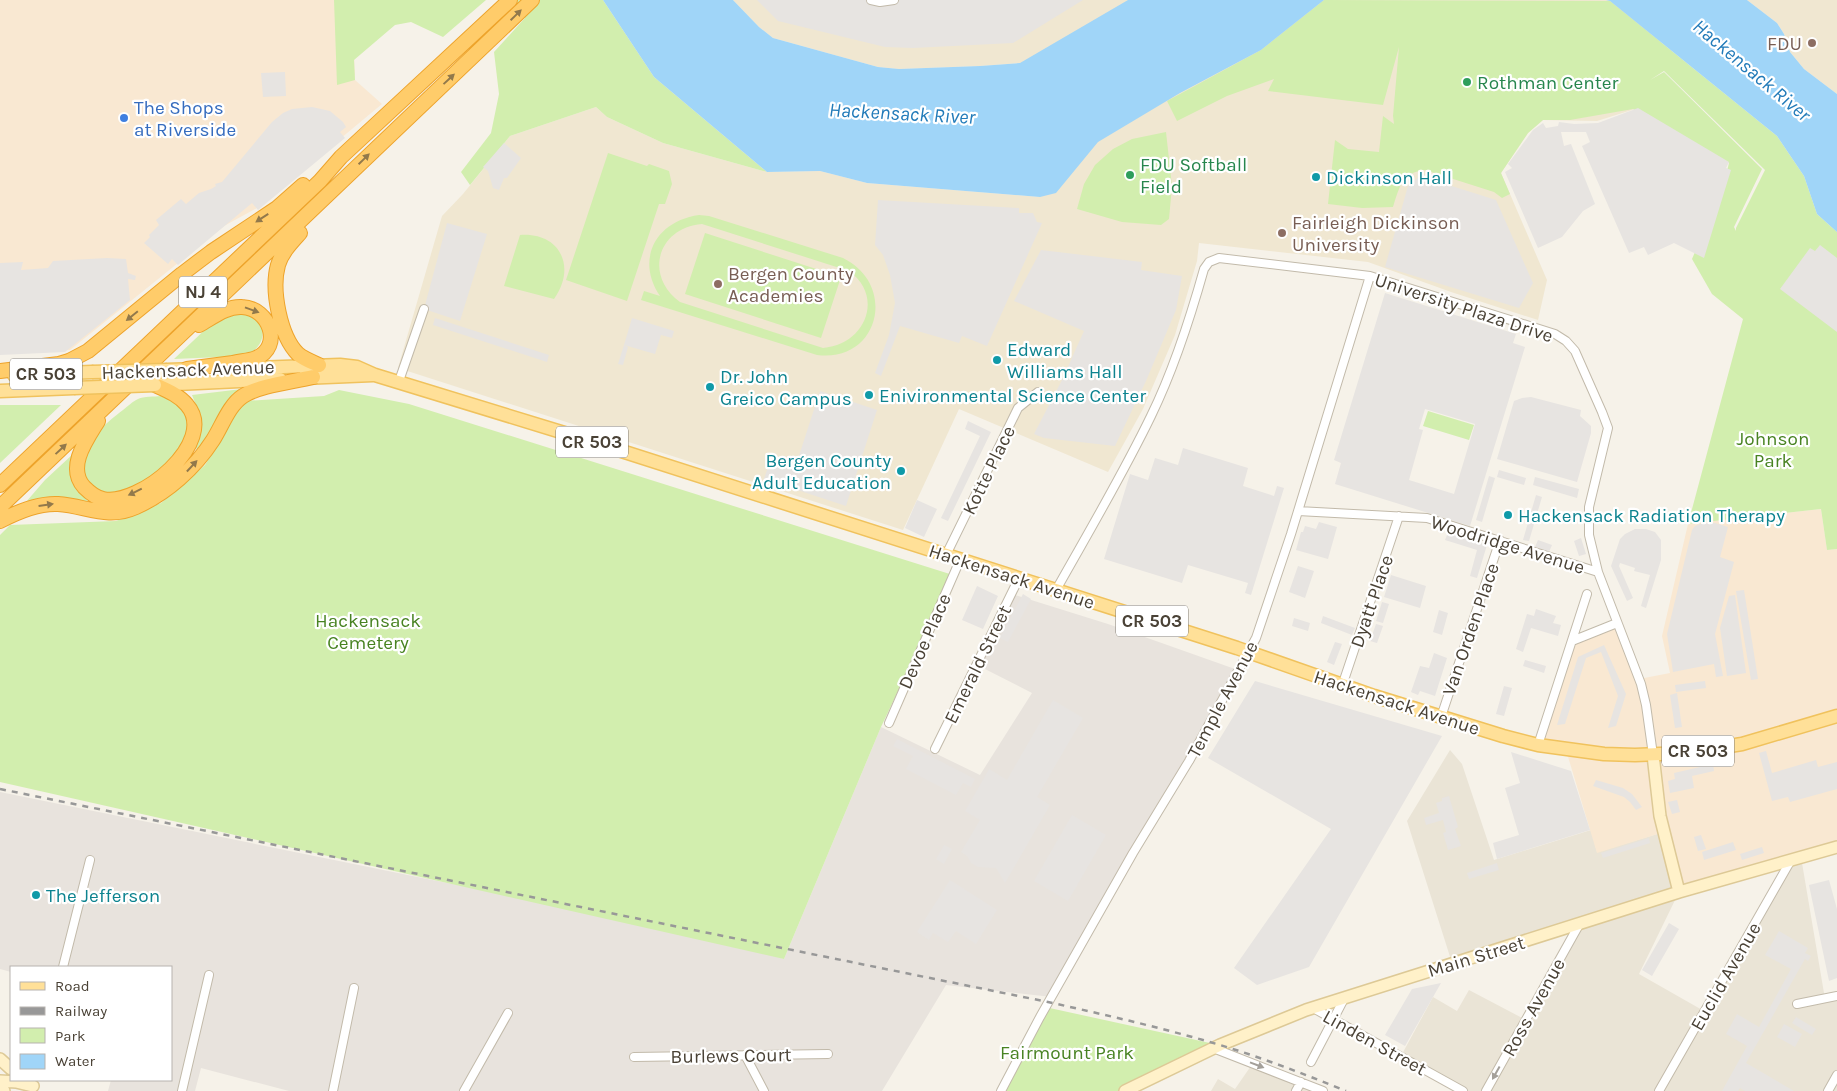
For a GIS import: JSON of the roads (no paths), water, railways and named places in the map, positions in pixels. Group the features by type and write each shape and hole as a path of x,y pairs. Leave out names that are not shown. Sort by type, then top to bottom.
{"highway":[{"name":"NJ 4","path":"0,485 320,181 341,157 510,0"},
{"name":"NJ 4","path":"0,507 532,0"},
{"path":"0,371 59,364 88,351 204,257 277,208 330,160 341,157"},
{"path":"0,521 24,510 47,505 67,505 111,513 126,511 137,506 164,491 192,466 213,440 235,403 243,395 316,371 299,355 290,342 279,313 275,283 278,266 284,252 302,232 330,193"},
{"path":"178,339 221,312 241,306 260,312 269,324 269,342 265,351 256,358 187,369"},
{"path":"107,405 80,453 77,470 82,484 91,494 103,499 114,500 141,490 170,470 185,454 192,438 194,418 189,407 174,394 155,385"},
{"path":"0,472 34,453"}],"main road":[{"name":"Hackensack Avenue","path":"0,376 187,369 316,371 375,375 1019,578 1249,652 1342,686 1441,717 1538,745 1604,754 1653,755"},
{"name":"Hackensack Avenue","path":"0,391 155,385 316,371"},
{"name":"CR 503","path":"1653,755 1684,753 1742,744 1837,716"},
{"name":"University Plaza Drive","path":"1653,755 1660,818 1680,892"},
{"name":"Main Street","path":"1125,1091 1213,1048 1313,1008 1680,892 1837,847"},
{"path":"0,1058 10,1069"},
{"path":"0,1081 33,1086"},
{"path":"0,1087 4,1091"}],"street":[{"path":"871,0 880,2 894,0"},
{"name":"University Plaza Drive","path":"1056,590 1132,454 1151,415 1185,334 1204,269 1209,262 1219,258 1370,276 1555,334 1566,340 1575,351 1608,428 1589,505 1589,535 1598,572 1641,686 1646,705 1653,755"},
{"name":"Temple Avenue","path":"1002,1091 1040,1016 1096,916 1189,761 1256,638 1298,511 1370,276"},
{"path":"399,382 424,309"},
{"name":"Kotte Place","path":"946,555 1018,408 1038,392"},
{"name":"Woodridge Avenue","path":"1298,511 1428,518 1598,572"},
{"name":"Dyatt Place","path":"1342,686 1399,516"},
{"name":"Van Orden Place","path":"1441,717 1500,540"},
{"name":"Devoe Place","path":"889,723 960,560"},
{"name":"Emerald Street","path":"935,749 1019,578"},
{"path":"1538,745 1587,594"},
{"path":"1572,641 1617,623"},
{"path":"63,966 90,860"},
{"name":"Euclid Avenue","path":"1659,1091 1791,860"},
{"name":"Ross Avenue","path":"1486,1091 1580,923"},
{"path":"182,1091 209,975"},
{"path":"333,1091 354,988"},
{"path":"1797,1004 1837,996"},
{"path":"1311,1062 1346,997"},
{"name":"Linden Street","path":"1313,1008 1463,1091"},
{"path":"464,1091 508,1013"},
{"path":"1213,1048 1323,1091"},
{"name":"Burlews Court","path":"634,1057 828,1054"},
{"path":"745,1055 764,1091"},
{"path":"1828,1091 1837,1075"},
{"path":"1296,1091 1301,1082"}],"water":[{"name":"Hackensack River","path":"603,0 733,0 759,27 773,38 878,67 899,69 1020,63 1128,0 1324,0 1261,50 1180,93 1098,142 1056,193 1040,197 867,183 820,171 767,172 654,77"},
{"name":"Hackensack River","path":"1606,0 1747,0 1777,23 1784,34 1790,52 1804,69 1837,94 1837,232 1817,214 1804,176 1777,136 1610,1"}],"railway":[{"path":"0,789 1048,1002 1156,1027 1220,1045 1283,1066 1346,1091"}],"place":[{"name":"FDU","path":"1812,43"},
{"name":"Rothman Center","path":"1467,82"},
{"name":"The Shops at Riverside","path":"124,118"},
{"name":"FDU Softball Field","path":"1130,175"},
{"name":"Dickinson Hall","path":"1316,177"},
{"name":"Fairleigh Dickinson University","path":"1282,233"},
{"name":"Bergen County Academies","path":"718,284"},
{"name":"Edward Williams Hall","path":"997,360"},
{"name":"Dr. John Greico Campus","path":"710,387"},
{"name":"Enivironmental Science Center","path":"869,395"},
{"name":"Bergen County Adult Education","path":"901,471"},
{"name":"Hackensack Radiation Therapy","path":"1508,515"},
{"name":"The Jefferson","path":"36,895"}],"park label":[{"name":"Johnson Park","path":"1773,449"},
{"name":"Hackensack Cemetery","path":"368,631"},
{"name":"Fairmount Park","path":"1067,1052"}]}
